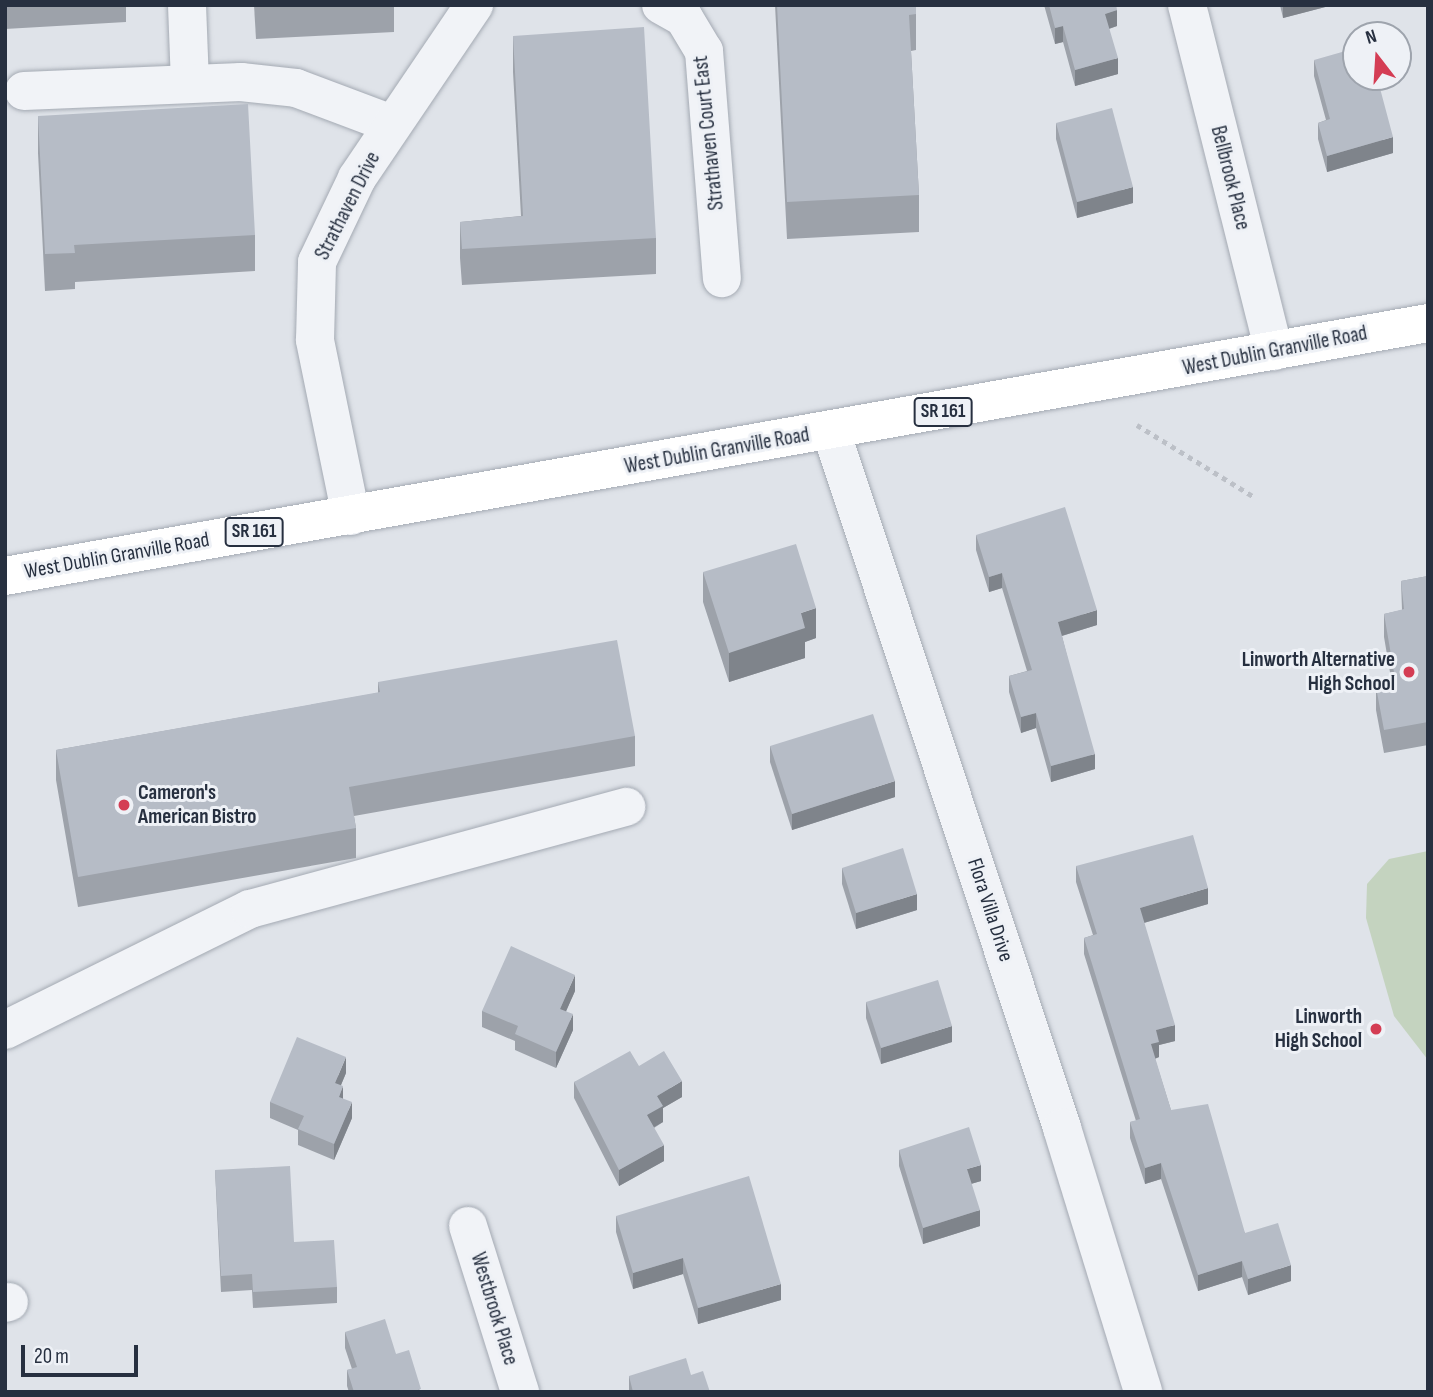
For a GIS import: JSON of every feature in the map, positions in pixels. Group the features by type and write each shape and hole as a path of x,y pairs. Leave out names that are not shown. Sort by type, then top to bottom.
{"main road":[{"name":"West Dublin Granville Road","path":"5,576 1428,323"}],"street":[{"path":"187,5 190,82"},
{"name":"Strathaven Drive","path":"351,516 315,340 317,262 357,178 474,5"},
{"name":"Strathaven Court East","path":"661,5 684,18 704,51 722,278"},
{"name":"Bellbrook Place","path":"1187,5 1274,351"},
{"path":"24,91 190,82 296,88 392,124"},
{"name":"Flora Villa Drive","path":"831,431 1062,1128 1143,1392"},
{"path":"5,1030 250,909 626,807"},
{"name":"Westbrook Place","path":"468,1226 520,1392"}],"path":[{"path":"1137,425 1252,496"}],"green space":[{"path":"1428,851 1428,1060 1394,1016 1366,918 1367,884 1389,859"}],"building":[{"path":"777,5 916,5 916,14 909,15 919,195 787,202"},
{"path":"1049,5 1116,5 1117,10 1105,14 1118,58 1075,70 1063,26 1055,28"},
{"path":"644,27 656,238 462,249 460,222 523,216 513,36"},
{"path":"1342,52 1342,91 1381,91 1393,137 1327,156 1318,123 1330,119 1314,60"},
{"path":"248,104 255,235 74,245 75,253 45,254 38,116"},
{"path":"1112,108 1133,187 1077,202 1056,123"},
{"path":"1065,507 1097,610 1058,622 1095,754 1051,766 1036,713 1021,717 1009,676 1032,670 1002,573 989,577 976,535"},
{"path":"796,544 816,608 801,613 805,628 729,653 703,572"},
{"name":"Linworth Alternative High School","path":"1428,576 1428,722 1384,730 1376,687 1396,684 1384,614 1404,609 1401,581"},
{"path":"617,640 635,736 349,787 356,828 78,877 56,750 380,692 378,682"},
{"path":"873,714 895,781 792,814 770,746"},
{"path":"1193,835 1208,888 1140,908 1175,1025 1156,1030 1159,1042 1151,1044 1171,1110 1208,1104 1245,1233 1278,1223 1291,1265 1248,1279 1242,1261 1198,1275 1161,1163 1145,1168 1130,1122 1140,1119 1084,938 1097,934 1076,866"},
{"path":"903,848 917,894 856,913 842,868"},
{"path":"511,946 575,975 560,1009 573,1014 556,1052 515,1034 518,1026 482,1011"},
{"path":"938,980 952,1026 881,1048 866,1002"},
{"path":"297,1037 346,1057 335,1083 343,1086 339,1097 352,1102 334,1144 298,1129 304,1116 270,1102"},
{"path":"630,1051 639,1066 664,1051 682,1081 657,1096 663,1106 647,1115 664,1145 619,1170 574,1082"},
{"path":"969,1127 981,1165 967,1169 980,1210 923,1228 899,1150"},
{"path":"290,1166 294,1242 334,1240 337,1287 253,1292 252,1274 221,1276 215,1170"},
{"path":"749,1176 781,1284 698,1308 683,1258 633,1273 616,1216"},
{"path":"385,1319 396,1354 409,1350 421,1389 411,1392 354,1392 347,1370 357,1367 345,1332"},
{"path":"686,1358 691,1375 703,1371 710,1392 633,1392 629,1376"}],"place":[{"name":"Linworth Alternative High School","path":"1409,672"},
{"name":"Cameron's American Bistro","path":"124,805"},
{"name":"Linworth High School","path":"1376,1029"}]}
